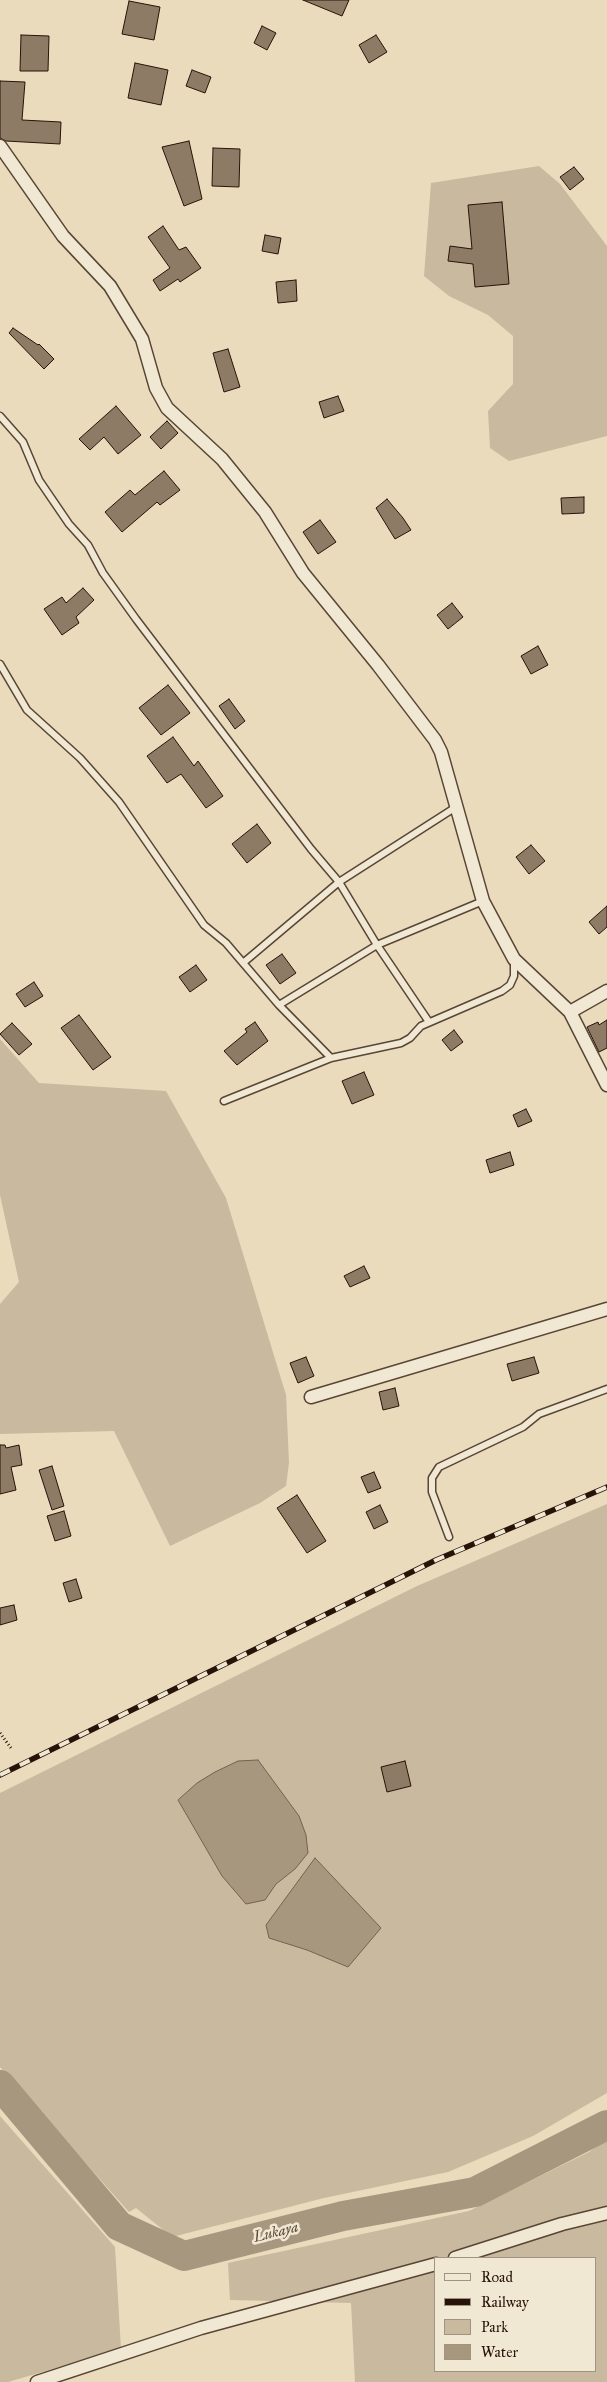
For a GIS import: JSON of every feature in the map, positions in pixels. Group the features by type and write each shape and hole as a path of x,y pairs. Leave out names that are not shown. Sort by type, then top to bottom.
{"street":[{"path":"0,146 63,236 110,286 142,340 156,388 167,408 222,459 265,512 303,573 378,665 435,740 483,901 514,960 570,1012 607,1084"},
{"path":"570,1012 607,991"},
{"path":"311,1397 607,1309"},
{"path":"459,2257 562,2224 607,2213"},
{"path":"37,2382 201,2328 434,2265"}],"lane":[{"path":"0,416 23,442 39,480 69,524 88,545 103,572 136,619 281,810 339,882 377,945 428,1022"},
{"path":"0,664 27,710 80,758 119,802 204,925 226,943 279,1005 330,1058"},
{"path":"243,963 339,882 456,807"},
{"path":"279,1005 377,945 483,901"},
{"path":"224,1101 330,1058 401,1043 410,1038 421,1026 428,1022 502,991 510,985 514,976 514,960"},
{"path":"449,1537 432,1492 432,1478 438,1467 523,1427 539,1414 607,1389"}],"path":[{"path":"0,1733 11,1748"}],"green space":[{"path":"539,166 560,184 607,246 607,436 509,461 490,448 488,411 513,384 513,336 488,315 449,296 424,276 431,183"},
{"path":"0,1039 39,1083 166,1091 226,1198 286,1395 289,1463 286,1486 260,1503 170,1546 114,1431 0,1434 0,1304 19,1282 0,1195"},
{"path":"607,1504 607,2093 533,2136 448,2172 324,2198 172,2237 136,2208 129,2212 0,2067 0,1793 417,1586"},
{"path":"0,2116 115,2247 121,2349 8,2382 0,2382"},
{"path":"607,2139 607,2382 355,2382 351,2303 230,2300 228,2263 469,2211 589,2152"}],"water":[{"path":"258,1760 299,1816 306,1835 308,1853 295,1869 276,1884 265,1900 246,1904 222,1876 178,1800 197,1783 215,1772 238,1761"},
{"path":"315,1858 381,1928 348,1967 307,1950 269,1938 266,1925"}],"building":[{"path":"303,0 349,0 342,16"},
{"path":"129,1 160,7 154,40 122,34"},
{"path":"262,26 276,33 267,50 254,43"},
{"path":"21,35 49,36 48,71 20,71"},
{"path":"376,35 387,52 369,63 359,45"},
{"path":"135,63 168,70 161,105 128,98"},
{"path":"192,70 211,77 205,93 186,86"},
{"path":"0,81 25,82 22,120 61,122 60,144 6,141 0,138"},
{"path":"189,141 202,199 184,206 162,147"},
{"path":"213,148 240,149 239,187 212,186"},
{"path":"574,167 584,179 570,190 560,177"},
{"path":"502,202 509,284 475,287 473,264 448,261 450,246 472,249 468,205"},
{"path":"163,226 179,250 186,247 201,268 180,282 178,279 160,291 153,280 170,268 148,237"},
{"path":"265,235 281,238 278,254 262,251"},
{"path":"296,280 297,301 278,303 276,282"},
{"path":"13,328 39,344 54,359 44,369 9,333"},
{"path":"228,349 240,387 224,392 213,353"},
{"path":"338,396 344,411 324,418 319,402"},
{"path":"116,406 141,435 118,454 104,437 90,450 79,439"},
{"path":"167,421 178,433 161,449 150,437"},
{"path":"164,471 180,490 160,505 157,502 122,532 105,512 130,490 135,495"},
{"path":"584,497 584,513 562,514 561,498"},
{"path":"387,499 411,530 395,539 376,508"},
{"path":"320,520 336,542 318,554 303,532"},
{"path":"83,588 94,600 76,617 79,623 62,635 44,609 62,597 66,603"},
{"path":"452,603 463,617 448,629 437,615"},
{"path":"538,646 548,665 531,674 521,656"},
{"path":"168,685 190,713 161,735 139,708"},
{"path":"229,699 245,721 235,729 219,706"},
{"path":"173,737 194,766 198,761 223,796 206,808 181,774 167,783 147,756"},
{"path":"257,824 271,843 247,863 232,844"},
{"path":"531,845 545,861 529,874 516,857"},
{"path":"607,906 607,927 599,934 589,922"},
{"path":"282,954 296,973 280,984 266,965"},
{"path":"196,965 207,980 190,992 179,977"},
{"path":"34,982 43,996 25,1007 16,994"},
{"path":"79,1015 111,1057 93,1070 61,1028"},
{"path":"607,1020 607,1048 599,1052 587,1027 598,1022 599,1025"},
{"path":"255,1022 268,1041 237,1065 224,1051 247,1032 245,1029"},
{"path":"12,1023 32,1044 19,1055 0,1034"},
{"path":"454,1030 463,1042 451,1051 442,1040"},
{"path":"364,1072 374,1095 352,1104 342,1081"},
{"path":"526,1109 532,1121 518,1127 513,1115"},
{"path":"510,1152 514,1165 490,1173 486,1160"},
{"path":"364,1266 370,1278 350,1287 344,1276"},
{"path":"306,1357 314,1376 298,1383 290,1363"},
{"path":"534,1357 539,1373 512,1381 507,1364"},
{"path":"395,1388 399,1406 383,1410 379,1392"},
{"path":"0,1445 5,1445 6,1448 19,1445 22,1465 11,1467 16,1490 0,1494"},
{"path":"52,1466 64,1506 52,1510 39,1470"},
{"path":"374,1472 381,1488 368,1493 361,1477"},
{"path":"297,1495 326,1541 307,1553 277,1508"},
{"path":"380,1505 388,1522 374,1529 366,1512"},
{"path":"64,1511 71,1536 55,1541 47,1516"},
{"path":"76,1579 82,1598 69,1602 63,1583"},
{"path":"14,1605 17,1620 0,1625 0,1608"},
{"path":"405,1761 411,1786 387,1792 381,1767"}],"waterway":[{"name":"Lukaya","path":"0,2085 119,2226 184,2256 343,2216 475,2192 607,2125"}],"railway":[{"path":"0,1775 436,1560 607,1487"}]}
